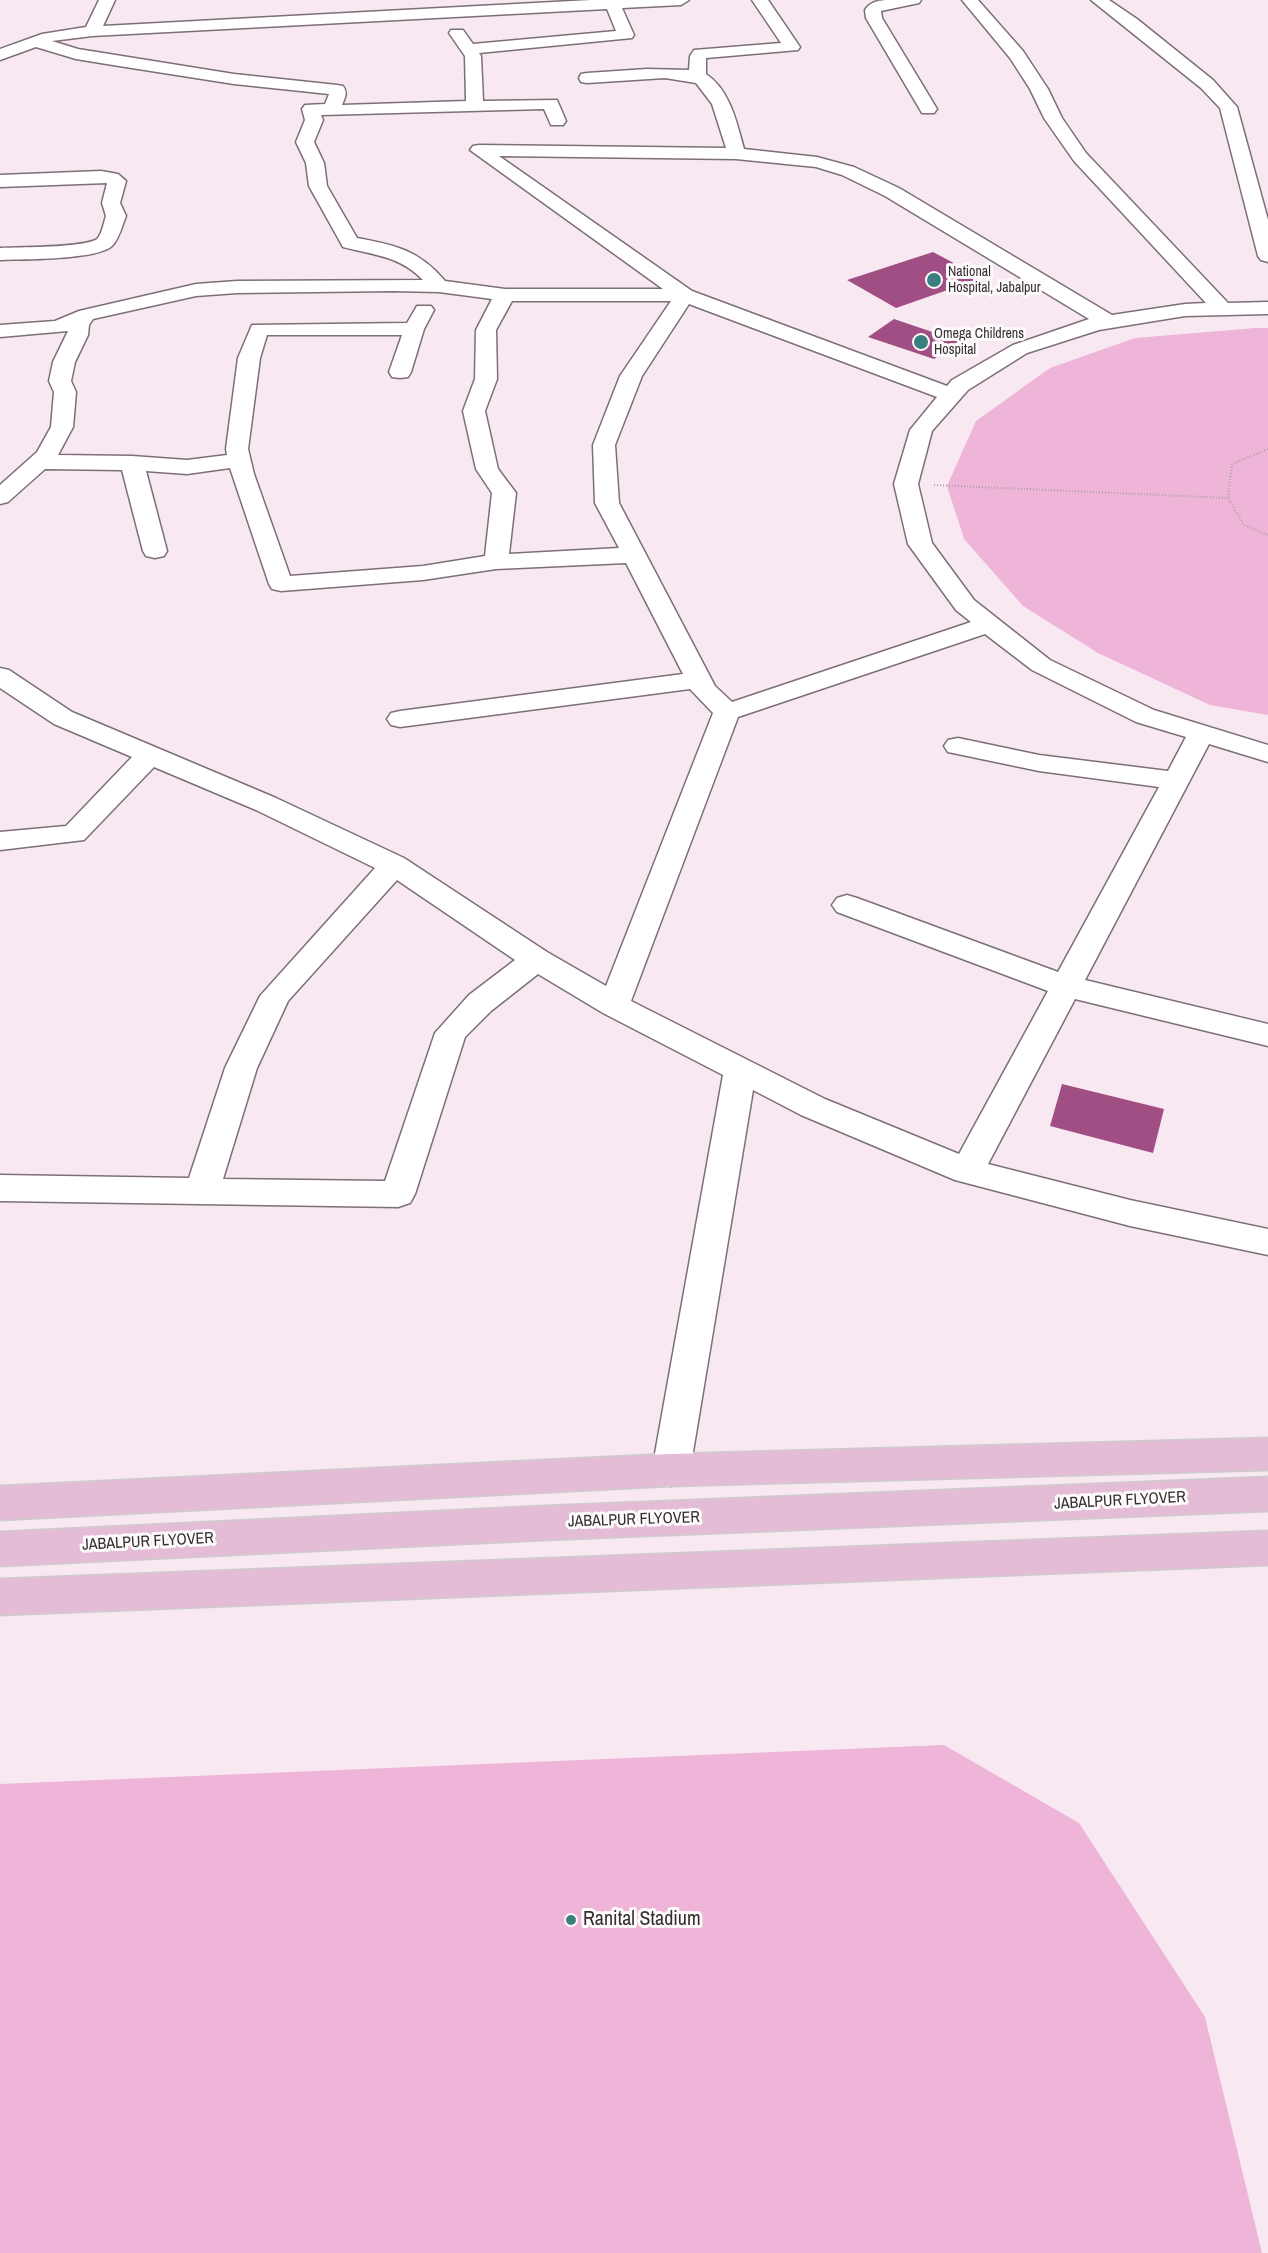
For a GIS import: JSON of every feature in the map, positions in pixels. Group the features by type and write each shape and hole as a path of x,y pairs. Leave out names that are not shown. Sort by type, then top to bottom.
{"main road":[{"path":"0,1503 671,1470 1268,1454"},
{"name":"JABALPUR FLYOVER","path":"0,1550 543,1523 1268,1494"},
{"path":"0,1597 1268,1548"}],"street":[{"path":"92,31 107,0"},
{"path":"578,4 595,0"},
{"path":"0,55 34,41 92,31 681,0"},
{"path":"697,76 700,54 792,47 760,0"},
{"path":"913,0 878,6 873,10 874,18 928,110"},
{"path":"970,0 1017,55 1039,89 1053,118 1080,157 1223,309"},
{"path":"1099,0 1131,22 1207,84 1228,107 1268,256"},
{"path":"468,49 626,35 613,5"},
{"path":"441,12 473,56 469,124"},
{"path":"5,36 34,41 76,54 234,79 337,90 338,95 331,110"},
{"path":"587,78 678,73 697,76 720,102 736,154"},
{"path":"234,79 239,92 245,97"},
{"path":"469,124 551,104 557,121"},
{"path":"290,106 817,162 848,171 892,192 1108,322"},
{"path":"311,109 314,120 305,142 315,163 318,186 350,243 411,257 428,271 439,286"},
{"path":"469,124 685,295 951,395"},
{"path":"0,181 101,177 117,181 111,202 116,216 107,240 101,245 72,251 0,255"},
{"path":"0,331 59,327 86,315 196,290 237,287 439,286 505,295 685,295"},
{"path":"400,372 414,329 432,294 439,286"},
{"path":"496,562 504,493 487,469 474,411 486,379 486,330 505,295"},
{"path":"685,295 631,376 604,445 608,503 698,680 704,690 727,712"},
{"path":"1268,308 1185,310 1108,322 1020,349 960,385 921,430 906,484 920,544 965,605 1041,665 1145,716 1268,754"},
{"path":"0,497 46,456 62,427 65,392 60,381 64,362 78,335 79,325 86,315"},
{"path":"414,329 259,329 249,358 237,449 280,584 423,573 496,562 633,555"},
{"path":"40,462 132,463 187,467 240,460"},
{"path":"132,463 155,551"},
{"path":"727,712 989,624"},
{"path":"0,676 63,718 266,804 394,865 536,959 614,1005 813,1107 967,1171 1130,1213 1268,1242"},
{"path":"400,719 698,680"},
{"path":"614,1005 727,712"},
{"path":"967,1171 1201,734"},
{"path":"958,746 1052,766 1176,780"},
{"path":"0,841 74,834 150,755"},
{"path":"202,1191 241,1068 275,996 394,865"},
{"path":"847,905 1066,986 1268,1035"},
{"path":"0,1188 398,1194 451,1033 480,1003 536,959"},
{"path":"671,1470 740,1070"}],"path":[{"path":"1268,449 1232,464 1228,498 1244,525 1268,535"},
{"path":"906,484 1228,498"}],"shaded area":[{"path":"1268,328 1268,715 1210,705 1098,653 1023,606 964,539 947,486 976,421 1050,368 1135,338"},
{"name":"Ranital Stadium","path":"944,1745 1079,1823 1205,2017 1262,2253 0,2253 0,1784"}],"building":[{"path":"933,252 982,278 896,308 847,280"},
{"path":"894,319 959,341 934,359 868,337"},
{"path":"1062,1084 1164,1109 1153,1153 1050,1126"}],"place":[{"name":"National Hospital, Jabalpur","path":"934,280"},
{"name":"Omega Childrens Hospital","path":"921,342"},
{"name":"Ranital Stadium","path":"571,1920"}]}
